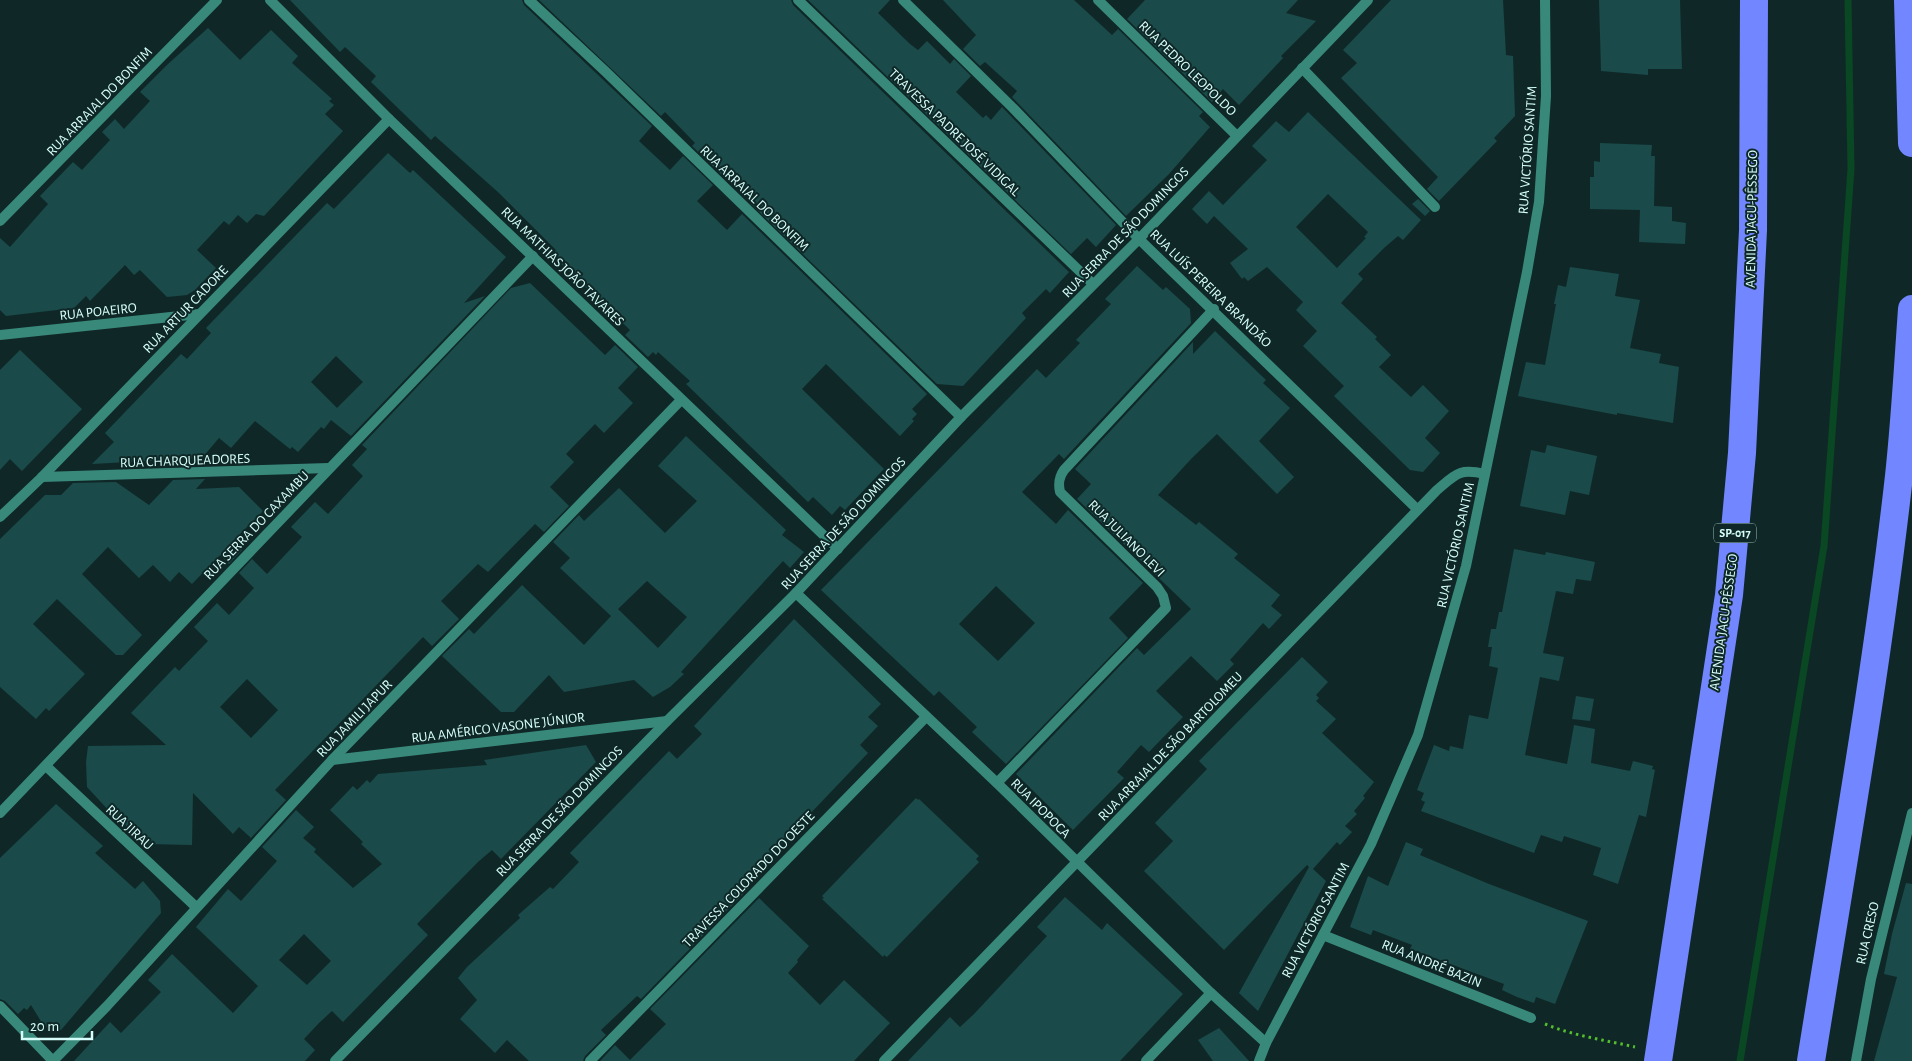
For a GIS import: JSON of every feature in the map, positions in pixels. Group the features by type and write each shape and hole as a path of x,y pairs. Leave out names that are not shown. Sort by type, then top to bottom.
{"highway":[{"name":"AVENIDA JACU-PÊSSEGO","path":"1658,1057 1729,595 1742,453 1753,230 1754,0"},
{"path":"1908,0 1912,144"},
{"path":"1811,1061 1865,723 1886,575 1899,475 1912,309"}],"street":[{"name":"RUA ARRAIAL DO BONFIM","path":"0,222 217,0"},
{"name":"RUA MATHIAS JOÃO TAVARES","path":"270,0 389,119 838,549"},
{"name":"RUA ARRAIAL DO BONFIM","path":"529,0 606,72 961,417"},
{"name":"TRAVESSA PADRE JOSÉ VIDIGAL","path":"798,0 1094,284"},
{"name":"RUA LUÍS PEREIRA BRANDÃO","path":"903,0 1013,108 1139,239 1417,509"},
{"name":"RUA PEDRO LEOPOLDO","path":"1098,0 1237,136"},
{"name":"RUA SERRA DE SÃO DOMINGOS","path":"335,1061 667,721 796,593 961,417 1139,239 1368,0"},
{"name":"RUA VICTÓRIO SANTIM","path":"1259,1061 1266,1043 1371,844 1418,734 1466,566 1525,282 1539,202 1546,96 1545,0"},
{"path":"1302,68 1435,208"},
{"name":"RUA ARTUR CADORE","path":"0,517 42,477 389,119"},
{"name":"RUA SERRA DO CAXAMBU","path":"0,813 533,256"},
{"name":"RUA JULIANO LEVI","path":"997,783 1166,608 1163,596 1157,587 1060,492 1058,484 1064,470 1214,310"},
{"name":"RUA POAEIRO","path":"0,335 199,314"},
{"name":"RUA JAMILI JAPUR","path":"53,1061 107,1006 332,760 681,400"},
{"name":"RUA CHARQUEADORES","path":"42,477 329,468"},
{"name":"RUA ARRAIAL DE SÃO BARTOLOMEU","path":"884,1061 1417,509 1457,474 1469,470 1485,474"},
{"name":"RUA IPOPOCA","path":"796,593 997,783 1211,992 1266,1043"},
{"name":"TRAVESSA COLORADO DO OESTE","path":"590,1061 926,717"},
{"name":"RUA AMÉRICO VASONE JÚNIOR","path":"332,760 667,721"},
{"name":"RUA JIRAU","path":"46,766 196,908"},
{"name":"RUA CRESO","path":"1856,1061 1871,979 1912,813"},
{"name":"RUA ANDRÉ BAZIN","path":"1323,934 1530,1018"},
{"path":"1146,1061 1211,992"},
{"path":"0,1006 53,1061"}],"path":[{"path":"1530,1018 1574,1034 1598,1038 1658,1057"}],"building":[{"path":"290,0 522,0 524,5 652,126 639,141 670,170 683,156 713,185 697,201 727,230 742,214 927,394 912,409 917,414 912,419 914,421 900,436 826,364 802,389 884,469 845,510 840,506 832,515 813,497 808,502 686,384 690,381 658,352 656,355 653,352 648,357 625,335 630,330 552,255 556,250 499,193 435,136 431,140 371,82 376,76 345,47 340,52"},
{"path":"539,0 791,0 793,5 1069,272 1050,293 1046,289 1022,313 1026,318 963,386 937,384 751,204 755,199 726,171 722,175 692,146 695,143 665,112 661,116"},
{"path":"808,0 890,0 878,13 910,44 918,50 927,41 950,64 954,59 971,76 956,92 983,118 986,115 991,120 1002,107 1116,225 1096,247 1087,238 1071,254"},
{"path":"943,0 1074,0 1112,35 1118,29 1203,112 1199,116 1210,127 1169,174 1126,216 1012,97 1017,91 985,62 980,66 963,49 976,35"},
{"path":"1145,0 1298,0 1286,13 1316,21 1281,56 1283,58 1239,105 1223,89 1212,102 1127,19"},
{"path":"1391,0 1503,0 1506,55 1513,56 1515,116 1494,138 1497,141 1439,201 1427,189 1438,177 1341,78 1357,63 1343,50"},
{"path":"1599,0 1680,0 1682,69 1648,69 1648,75 1601,71"},
{"path":"208,28 240,60 271,30 298,56 292,63 332,99 329,101 334,105 325,114 343,131 264,216 256,214 247,223 238,215 229,225 224,221 197,250 216,268 195,290 187,295 167,297 140,270 134,275 125,265 90,301 86,296 74,308 6,316 0,310 0,238 10,247 48,204 40,196 73,162 82,170 110,140 102,132 115,119 124,129 150,101 140,92"},
{"path":"1308,112 1421,220 1403,240 1398,236 1358,274 1363,279 1341,303 1377,337 1375,339 1391,355 1379,367 1411,397 1423,385 1449,411 1425,438 1440,453 1423,472 1410,470 1334,396 1344,386 1303,346 1317,331 1296,310 1303,302 1267,267 1248,281 1244,277 1242,279 1230,263 1248,249 1214,216 1207,224 1192,209 1209,191 1223,205 1267,160 1252,146 1276,121 1289,132","holes":["1328,194 1368,232 1364,237 1366,238 1337,268 1296,227"]},
{"path":"1600,143 1652,145 1651,156 1655,156 1654,206 1672,207 1672,221 1686,223 1685,244 1639,242 1640,210 1590,209 1590,177 1594,177 1594,161 1600,162"},
{"path":"388,153 410,173 413,170 506,257 464,303 485,296 351,436 331,420 324,429 321,427 298,452 292,447 290,449 255,421 231,448 219,438 202,458 92,464 114,442 105,433 181,354 187,359 211,333 206,328 327,203 334,209","holes":["336,356 363,382 337,408 311,382"]},
{"path":"1418,199 1430,211 1425,216 1412,204"},
{"path":"1137,266 1163,290 1166,287 1190,309 1191,323 1064,459 1059,454 1022,492 1056,524 1068,510 1143,583 1109,618 1128,638 1006,764 972,732 977,727 939,691 934,696 821,590 1037,369 1046,378 1080,343 1076,340 1111,304 1105,299","holes":["996,586 1035,623 998,661 959,624"]},
{"path":"1570,267 1619,274 1615,296 1640,300 1630,348 1661,354 1659,363 1679,367 1673,423 1617,413 1617,415 1518,396 1526,362 1545,365 1558,285 1566,287"},
{"path":"530,283 605,355 615,345 638,367 618,388 633,403 604,433 595,424 566,454 574,462 550,487 569,506 544,532 535,524 488,572 478,564 441,601 459,619 432,646 423,637 275,790 286,800 251,838 239,827 233,834 193,793 192,845 147,844 124,824 123,826 87,787 86,762 88,746 166,745 131,713 175,667 179,671 208,641 194,627 217,603 229,615 254,588 239,573 252,559 267,574 302,537 291,527 315,502 328,514 363,476 352,465 367,449 362,445 511,288","holes":["247,679 278,710 251,738 220,707"]},
{"path":"1215,331 1266,380 1263,383 1290,408 1259,441 1294,477 1277,494 1217,434 1158,495 1196,525 1199,522 1238,554 1234,558 1280,595 1271,606 1282,615 1269,629 1263,623 1230,660 1234,664 1217,681 1191,656 1156,691 1183,717 1149,752 1141,745 1117,772 1124,778 1073,830 1016,774 1137,648 1144,655 1191,609 1077,499 1091,484 1075,469 1193,342 1193,354"},
{"path":"20,350 82,409 22,471 10,459 0,470 0,370"},
{"path":"686,436 786,530 782,535 804,552 790,568 783,561 681,672 684,674 670,687 653,697 634,680 564,692 549,675 514,712 501,712 442,656 469,629 474,634 522,585 584,645 611,616 560,568 570,558 553,542 579,515 584,521 619,488 665,533 697,501 658,466","holes":["647,581 687,617 658,648 618,609"]},
{"path":"1547,445 1597,456 1589,495 1570,491 1565,515 1520,506 1531,450 1545,453"},
{"path":"205,479 196,489 239,487 263,511 233,541 242,550 229,564 220,555 192,584 179,572 170,582 153,565 139,578 108,547 82,574 142,635 123,655 116,655 57,599 33,624 85,674 49,711 46,708 36,719 0,687 0,539 45,495 61,495 73,483 116,482 149,505 173,480"},
{"path":"1514,549 1545,555 1546,552 1595,562 1591,581 1576,579 1573,594 1556,591 1543,653 1564,657 1559,681 1540,677 1525,755 1567,764 1574,725 1595,729 1591,763 1630,771 1633,761 1653,766 1652,769 1655,770 1646,817 1639,815 1618,884 1593,875 1601,848 1564,836 1562,842 1541,835 1534,853 1421,811 1425,802 1421,800 1424,793 1417,790 1434,745 1449,751 1450,746 1463,749 1469,715 1488,719 1498,668 1489,666 1492,647 1488,647 1491,629 1496,629 1499,612 1502,612"},
{"path":"794,619 881,704 868,717 878,726 860,745 868,753 744,883 749,888 641,999 637,996 601,1030 606,1035 585,1056 583,1061 529,1061 507,1040 495,1053 460,1019 477,1000 458,978 467,967 520,918 518,915 550,887 553,889 579,862 570,853 669,751 677,759 702,734 694,726"},
{"path":"1302,657 1328,682 1316,695 1319,698 1316,701 1336,719 1322,733 1374,782 1363,796 1365,798 1354,811 1357,814 1345,826 1352,832 1340,845 1337,842 1313,869 1326,881 1258,1011 1239,993 1309,867 1307,865 1224,950 1144,871 1173,841 1155,823 1207,769 1199,761"},
{"path":"1576,696 1594,699 1590,721 1572,719"},
{"path":"586,745 596,762 501,859 492,850 417,924 428,935 343,1022 332,1011 319,1023 304,1039 315,1050 305,1061 74,1061 110,1022 121,1033 161,992 148,980 172,954 233,1013 258,986 196,927 228,889 241,901 277,861 262,847 296,810 314,827 303,838 316,849 314,852 353,888 382,864 361,844 363,842 330,810 353,786 357,790 367,780 370,783 378,774 487,765 484,760","holes":["304,934 331,961 307,985 279,960"]},
{"path":"916,798 979,856 976,859 979,862 887,957 884,955 883,957 822,899 824,898 822,896"},
{"path":"56,804 103,846 95,853 135,889 143,881 160,901 161,913 61,1030 51,1031 42,1023 31,1005 27,1010 24,1008 18,1014 5,1001 0,999 0,858"},
{"path":"1406,842 1423,849 1420,855 1489,884 1588,921 1555,1004 1536,997 1534,1003 1517,997 1502,990 1504,984 1410,949 1412,945 1373,930 1371,935 1350,927 1368,876 1388,886"},
{"path":"1906,883 1912,884 1912,1061 1874,1061 1897,977 1884,974 1892,934"},
{"path":"1065,897 1102,930 1107,923 1183,994 1120,1061 908,1061 950,1017 960,1027 974,1014 1047,936 1037,927"},
{"path":"759,898 809,946 788,973 820,1005 844,980 890,1023 854,1061 600,1061 615,1045 630,1060 666,1024 650,1009"},
{"path":"1219,1028 1249,1061 1213,1061 1198,1040"}],"waterway":[{"path":"1740,1061 1824,546 1851,169 1848,0"}]}
